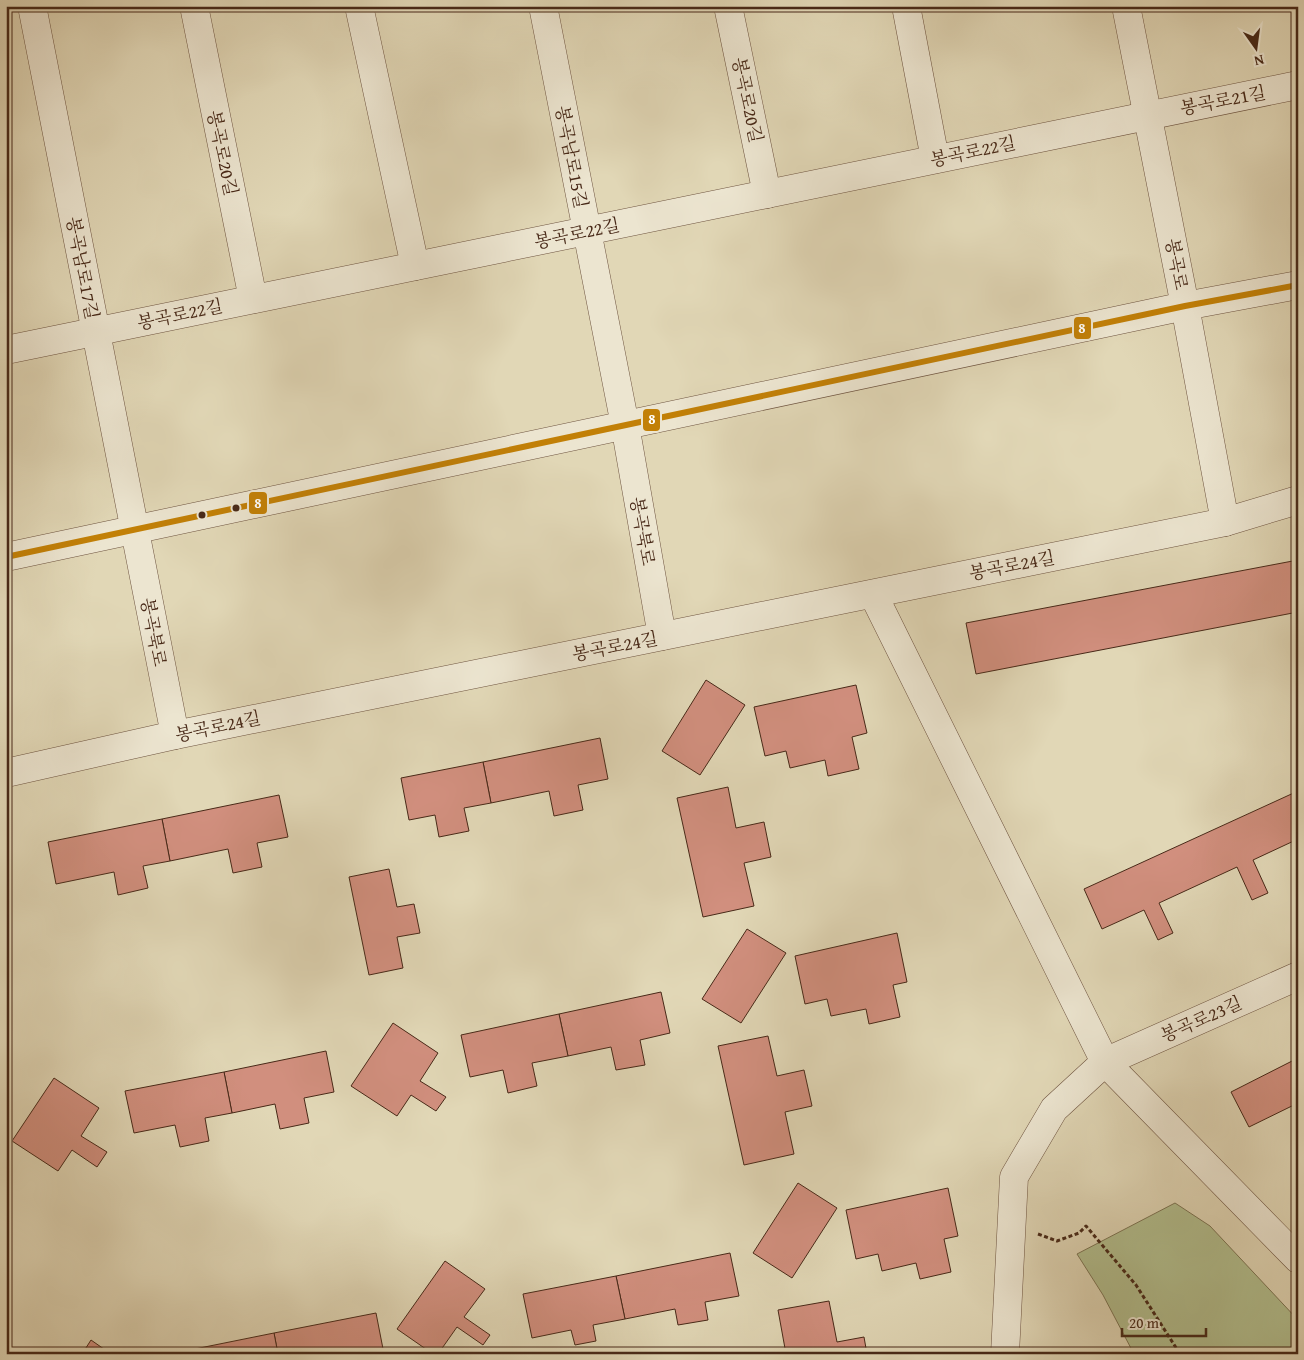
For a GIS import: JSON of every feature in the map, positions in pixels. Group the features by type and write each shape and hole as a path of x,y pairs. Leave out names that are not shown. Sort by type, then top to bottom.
{"street":[{"name":"봉곡남로17길","path":"32,6 134,530"},
{"name":"봉곡로20길","path":"194,6 254,299"},
{"path":"359,6 415,266"},
{"name":"봉곡남로15길","path":"543,6 625,425"},
{"name":"봉곡로20길","path":"728,6 767,194"},
{"path":"906,6 935,159"},
{"name":"봉곡로","path":"1126,6 1225,522"},
{"name":"봉곡로21길","path":"1147,115 1298,85"},
{"name":"봉곡로22길","path":"6,350 1147,115"},
{"path":"6,558 1185,306 1298,285"},
{"name":"봉곡북로","path":"625,425 662,636"},
{"path":"1225,522 1298,500"},
{"name":"봉곡로24길","path":"6,773 174,735 1225,522"},
{"name":"봉곡북로","path":"134,530 174,735"},
{"path":"873,594 1105,1062 1298,1259"},
{"name":"봉곡로23길","path":"1005,1354 1014,1177 1054,1109 1105,1062 1298,976"}],"path":[{"path":"1012,1217 1026,1229 1057,1241 1079,1233 1086,1226 1136,1285 1180,1354"}],"green space":[{"path":"1175,1203 1210,1226 1298,1320 1298,1354 1134,1354 1103,1295 1077,1254"}],"building":[{"path":"1298,560 1298,612 976,674 966,623"},
{"path":"706,680 745,705 700,775 662,751"},
{"path":"856,685 867,733 852,737 859,769 828,776 825,760 790,768 786,751 765,756 754,707"},
{"path":"600,738 608,779 578,785 583,810 554,816 549,791 491,803 483,762"},
{"path":"483,762 491,803 464,808 469,831 439,837 435,815 409,820 401,778"},
{"path":"728,787 736,828 764,822 771,857 744,863 754,906 703,917 677,798"},
{"path":"1298,791 1298,839 1253,860 1268,893 1252,900 1237,867 1159,903 1173,933 1158,940 1144,910 1102,929 1084,889"},
{"path":"279,795 288,837 257,843 262,867 233,873 228,849 170,861 162,819"},
{"path":"162,819 170,861 143,866 148,888 118,895 114,872 56,884 48,842"},
{"path":"389,869 397,907 414,904 420,933 397,937 403,968 369,975 349,877"},
{"path":"747,929 786,953 741,1023 702,999"},
{"path":"897,933 907,982 893,985 900,1017 869,1024 866,1009 831,1016 827,999 805,1004 795,956"},
{"path":"661,992 670,1033 640,1040 645,1065 616,1070 611,1047 568,1056 559,1014"},
{"path":"559,1014 568,1056 532,1063 537,1086 508,1093 503,1070 470,1077 461,1035"},
{"path":"393,1023 438,1053 420,1081 446,1097 436,1111 411,1095 397,1116 351,1086"},
{"path":"768,1036 777,1076 804,1070 812,1106 785,1112 794,1154 744,1165 718,1046"},
{"path":"326,1051 334,1092 304,1098 309,1123 280,1129 275,1104 232,1113 224,1072"},
{"path":"1298,1058 1298,1103 1249,1127 1231,1092"},
{"path":"224,1072 232,1113 205,1118 209,1141 180,1147 175,1125 134,1133 125,1091"},
{"path":"54,1078 99,1108 81,1136 107,1152 97,1167 72,1150 58,1171 12,1141"},
{"path":"798,1183 837,1208 792,1278 753,1253"},
{"path":"948,1188 958,1236 944,1239 951,1272 920,1279 916,1263 882,1271 878,1254 856,1259 846,1210"},
{"path":"730,1253 739,1296 705,1302 708,1320 678,1325 675,1309 625,1319 616,1276"},
{"path":"445,1261 485,1289 464,1317 490,1335 483,1345 457,1327 438,1354 433,1354 397,1329"},
{"path":"616,1276 625,1319 593,1325 596,1341 575,1345 571,1330 532,1338 523,1294"},
{"path":"829,1301 837,1342 864,1337 867,1354 786,1354 778,1310"},
{"path":"376,1313 384,1354 278,1354 274,1333"},
{"path":"274,1333 278,1354 175,1353"},
{"path":"91,1340 111,1354 82,1354"}],"transit line":[{"name":"8","path":"6,557 1185,306 1298,285"}]}
